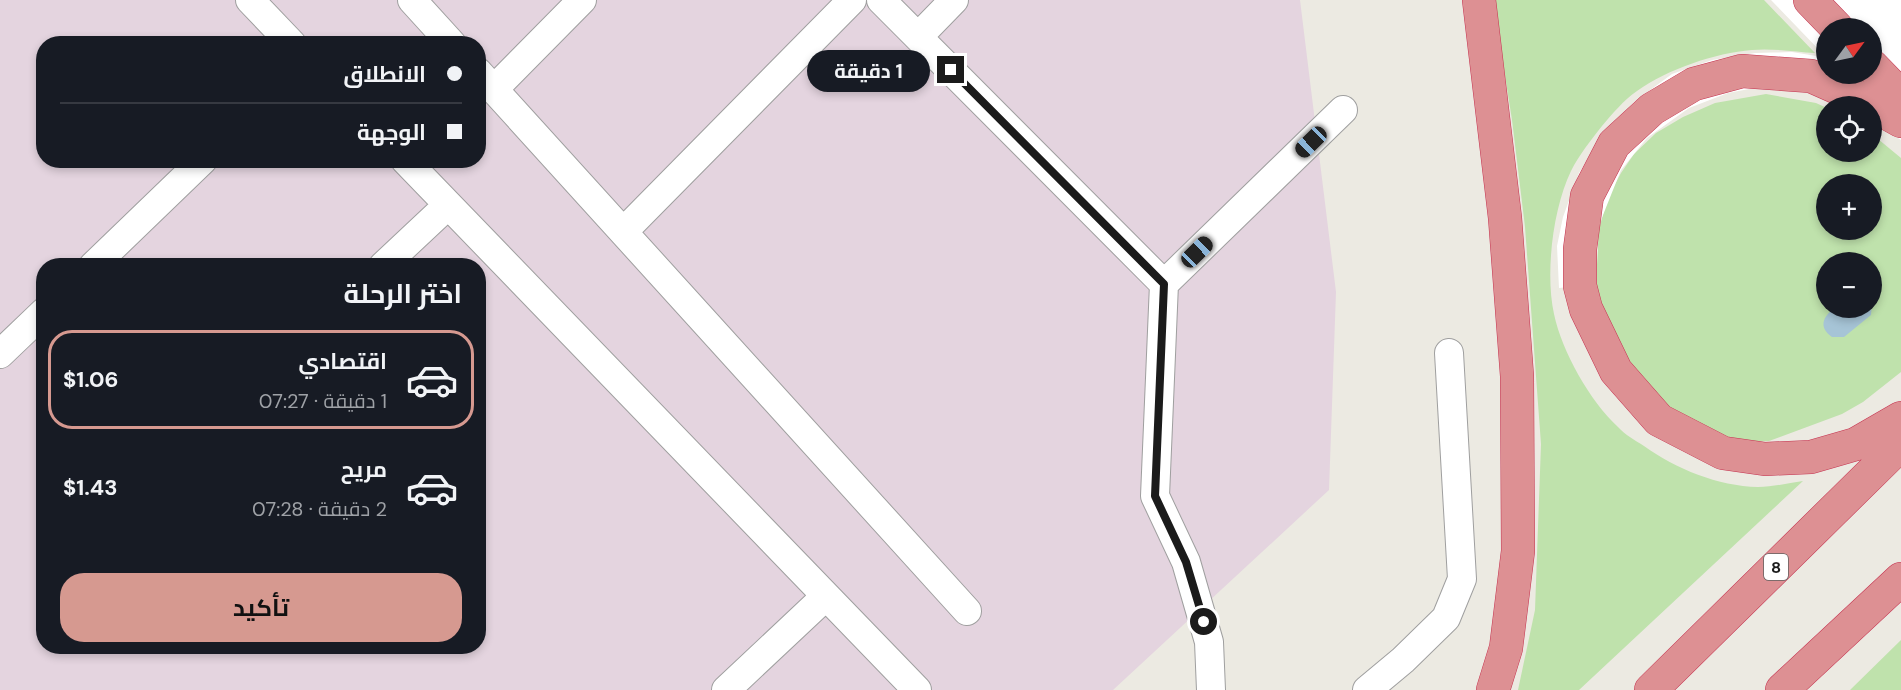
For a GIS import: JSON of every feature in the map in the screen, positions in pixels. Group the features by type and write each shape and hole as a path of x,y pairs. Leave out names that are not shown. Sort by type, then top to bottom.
{"highway":[{"path":"1479,0 1505,218 1517,376 1518,551 1506,648 1493,690"},
{"path":"1810,0 1827,18"},
{"path":"1901,121 1856,96 1811,76 1742,71 1694,84 1652,109 1614,144 1587,196 1580,249 1580,286 1586,309 1616,372 1659,420 1723,453 1765,459 1811,457 1856,444 1901,418"},
{"path":"1882,76 1901,96"},
{"name":"8","path":"1651,690 1901,444"},
{"path":"1782,690 1901,579"}],"lane":[{"path":"250,0 284,36"},
{"path":"412,0 445,36"},
{"path":"582,0 486,80 967,611"},
{"path":"624,231 852,0"},
{"path":"881,0 1164,284"},
{"path":"918,38 954,0"},
{"path":"1211,690 1209,642 1206,631 1186,562 1155,496 1164,284 1343,110"},
{"path":"101,258 195,168"},
{"path":"413,168 917,690"},
{"path":"392,258 448,205"},
{"path":"0,354 36,320"},
{"path":"1367,690 1403,660 1446,618 1462,579 1449,353"},
{"path":"726,690 826,596"}],"shaded area":[{"path":"0,0 1300,0 1336,292 1329,490 1113,690 0,690"}],"green space":[{"path":"1493,0 1764,0 1815,53 1768,49 1738,52 1692,63 1649,83 1627,99 1602,126 1581,153 1565,186 1559,203 1552,241 1551,298 1563,344 1578,375 1597,404 1627,435 1670,462 1698,475 1743,486 1758,487 1803,481 1579,690 1518,690 1535,610 1541,444 1525,227 1512,120"},
{"path":"1766,94 1816,103 1816,162 1882,162 1882,142 1901,158 1901,372 1863,402 1842,414 1769,441 1742,442 1701,431 1648,397 1599,306 1593,250 1608,197 1621,173 1634,154 1656,133 1683,117 1715,103"},
{"path":"1901,640 1901,690 1850,690"}],"water":[{"path":"1825,318 1867,318 1844,337 1832,337 1825,329"}],"pier":[{"path":"1771,0 1901,0 1901,140 1882,128 1882,96 1823,96 1815,92 1770,85 1728,93 1689,108 1647,138 1621,170 1599,225 1596,284 1559,288 1557,246 1563,217 1579,173 1602,136 1634,102 1672,74 1712,60 1755,53 1792,52 1816,56 1816,84 1882,84 1882,18 1816,18 1816,47"}],"route":[{"path":"951,70 1164,284 1155,496 1186,562 1204,622"}]}
